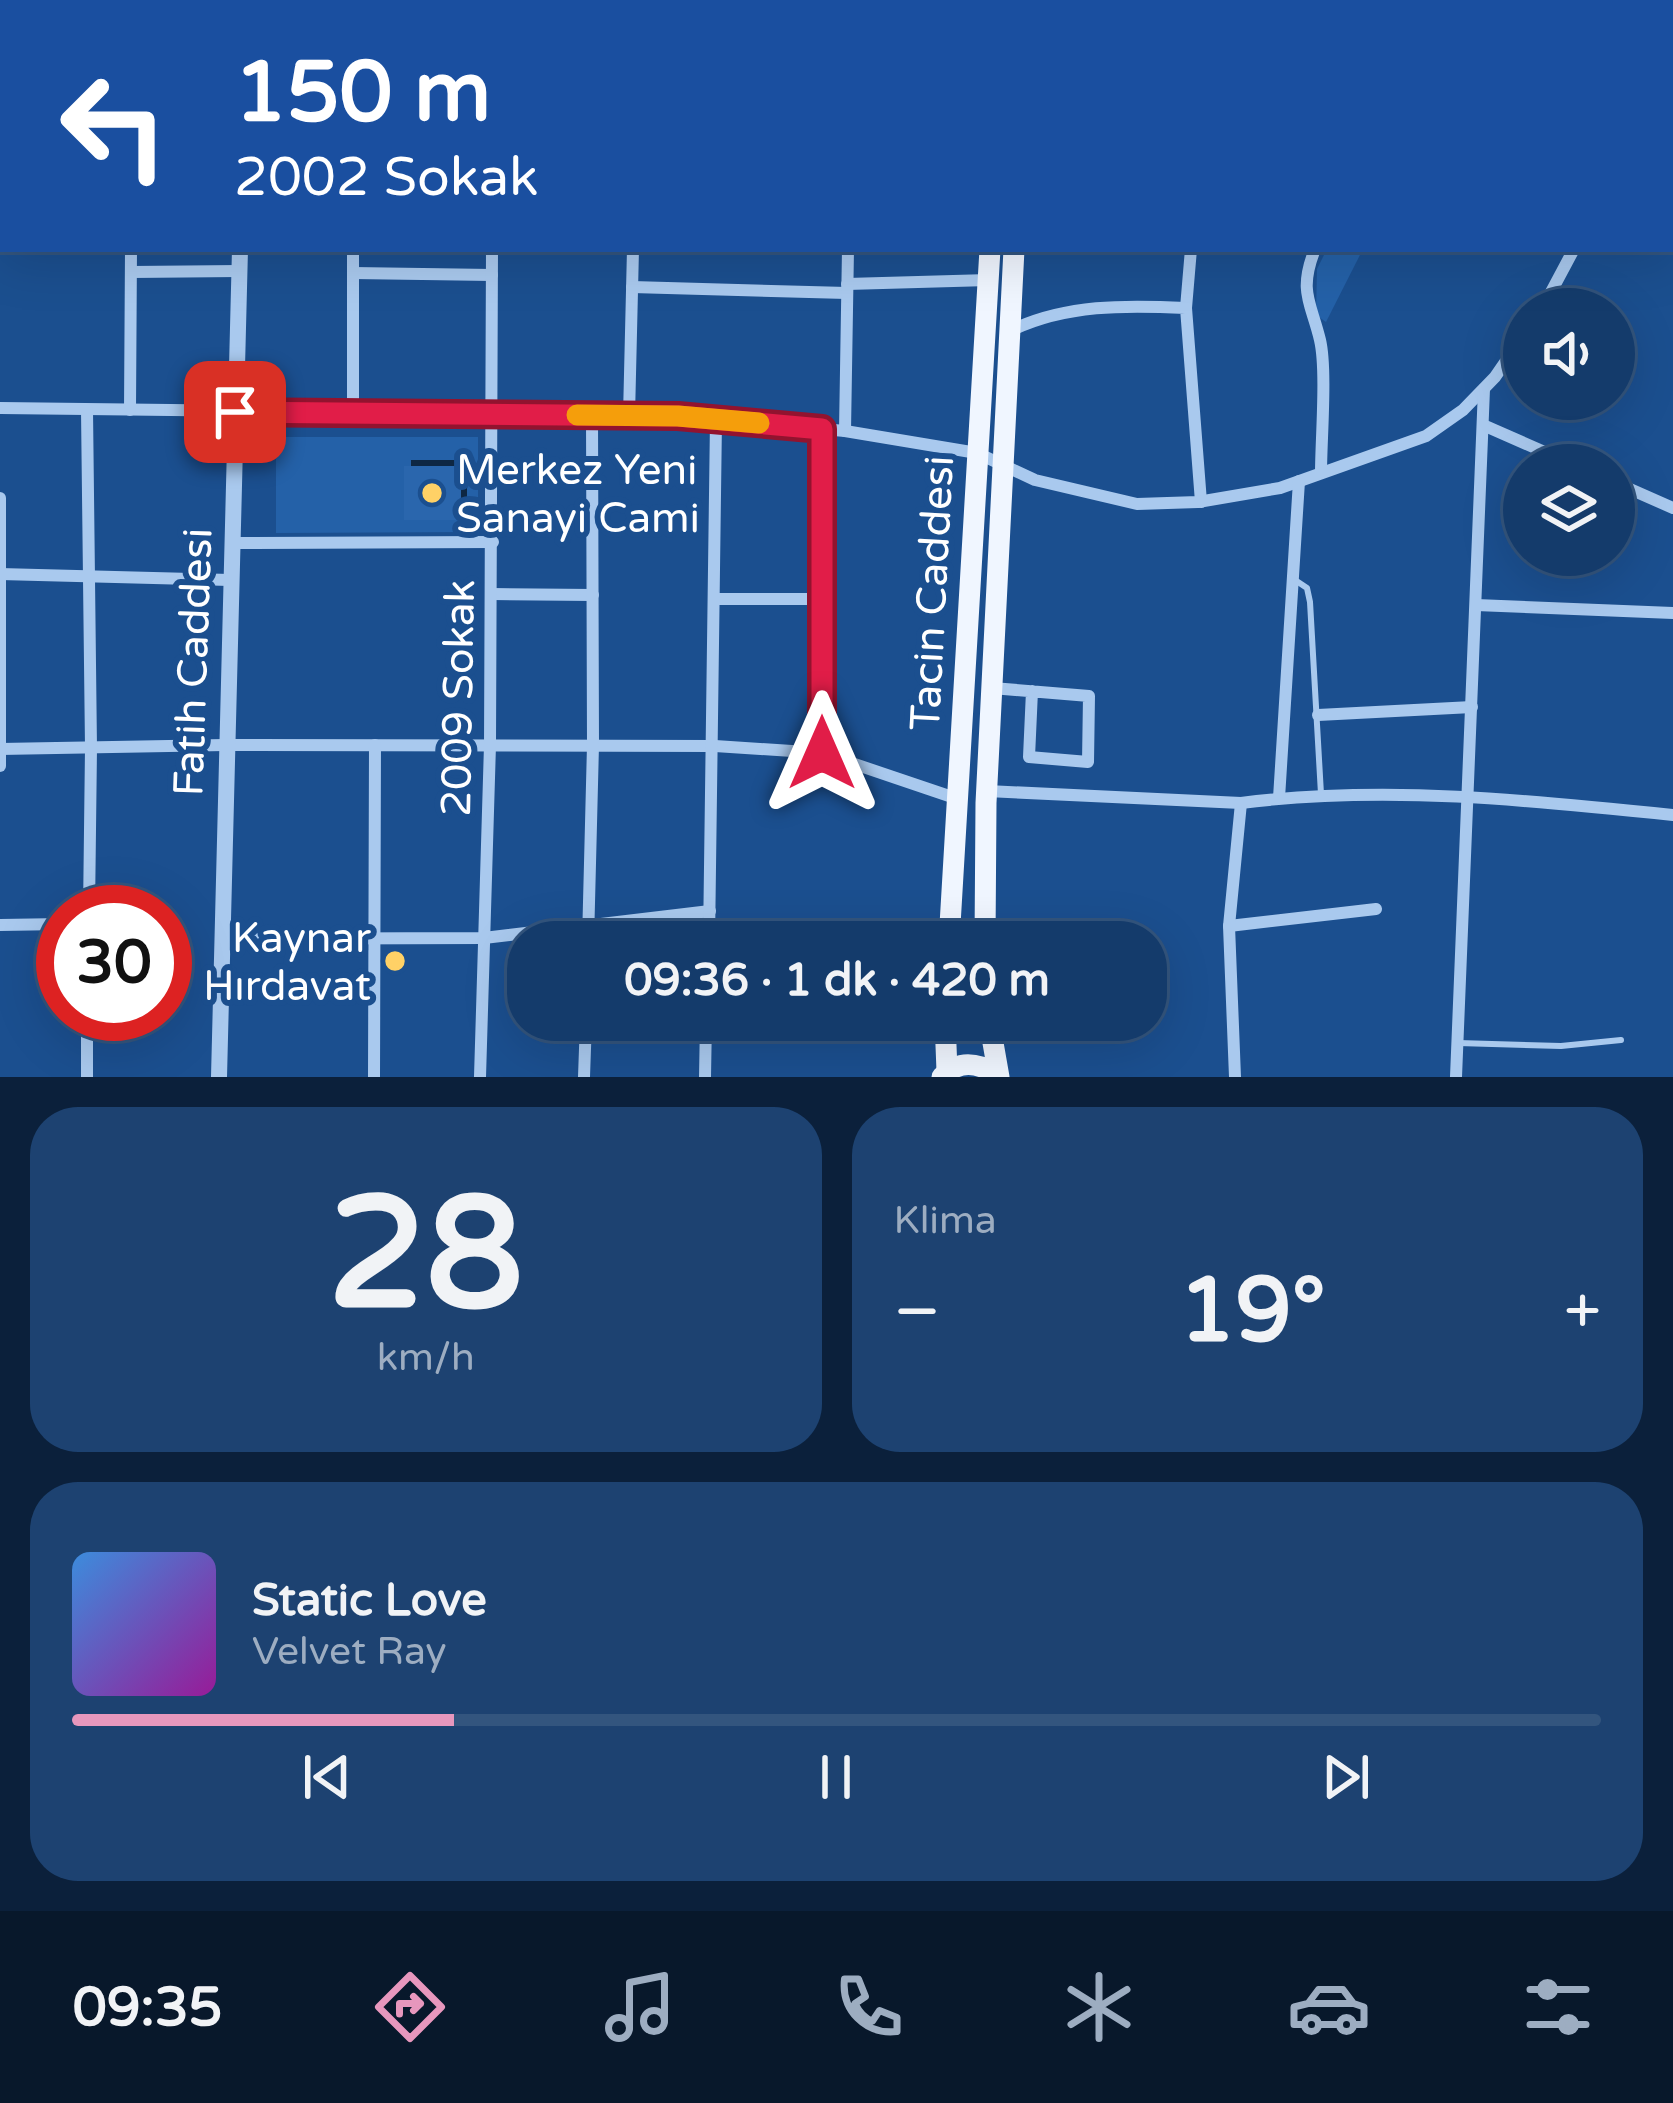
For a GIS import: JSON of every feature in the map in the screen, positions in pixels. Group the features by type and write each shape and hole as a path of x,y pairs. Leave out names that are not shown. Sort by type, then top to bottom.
{"main road":[{"name":"Tacin Caddesi","path":"950,921 990,252"},
{"name":"Tacin Caddesi","path":"985,921 987,790 1014,252"},
{"path":"945,1041 945,1074 964,1064 982,1065 998,1076"},
{"path":"992,1041 998,1076"}],"street":[{"path":"130,410 131,252"},
{"name":"Fatih Caddesi","path":"219,1077 240,252"},
{"path":"352,252 353,413"},
{"name":"2009 Sokak","path":"480,1077 493,542 492,252"},
{"path":"629,416 633,252"},
{"path":"845,431 848,252"},
{"path":"1191,252 1186,308 1201,502"},
{"path":"1314,252 1307,292 1308,309 1321,342 1321,473"},
{"path":"1553,288 1572,252"},
{"path":"131,272 239,271"},
{"path":"353,273 492,275"},
{"path":"632,287 847,289 989,280"},
{"path":"1010,331 1039,317 1102,306 1186,308"},
{"path":"0,408 716,420 845,431 977,453 1035,480 1137,504 1201,502 1299,481 1426,436 1462,410 1503,363"},
{"path":"1456,1077 1484,388"},
{"path":"87,410 89,885"},
{"path":"589,921 592,416"},
{"path":"710,921 716,420"},
{"path":"1483,425 1526,444"},
{"path":"822,429 822,753"},
{"path":"1279,798 1299,481"},
{"path":"1635,491 1673,508"},
{"path":"0,497 0,766"},
{"path":"231,544 493,542"},
{"path":"0,574 230,580"},
{"path":"492,594 592,595"},
{"path":"716,599 822,599"},
{"path":"1476,605 1673,613"},
{"path":"992,688 1089,696 1088,762 1029,757 1032,692"},
{"path":"1318,715 1472,707"},
{"path":"374,1077 375,745"},
{"path":"0,749 715,746 822,753 958,799"},
{"path":"987,790 1241,803 1469,794 1673,815"},
{"path":"1235,1077 1228,926 1241,803"},
{"path":"1228,926 1376,909"},
{"path":"629,921 710,911"},
{"path":"0,925 36,924"},
{"path":"221,939 507,935"},
{"path":"87,1077 88,1041"},
{"path":"584,1077 585,1041"},
{"path":"705,1077 706,1041"}],"lane":[{"path":"1293,581 1307,588 1310,602 1321,798"},
{"path":"1458,1043 1561,1046 1621,1040"}],"shaded area":[{"path":"1326,252 1361,252 1326,322 1316,315 1317,269"},
{"path":"276,437 478,437 478,532 276,533"}],"building":[{"name":"Merkez Yeni Sanayi Cami","path":"404,466 461,466 461,520 404,520"}],"slow traffic":[{"path":"577,415 759,423"}],"place":[{"name":"Merkez Yeni Sanayi Cami","path":"432,493"},
{"name":"Kaynar Hırdavat","path":"395,961"}],"route":[{"path":"235,412 678,416 822,429 822,753"}]}
